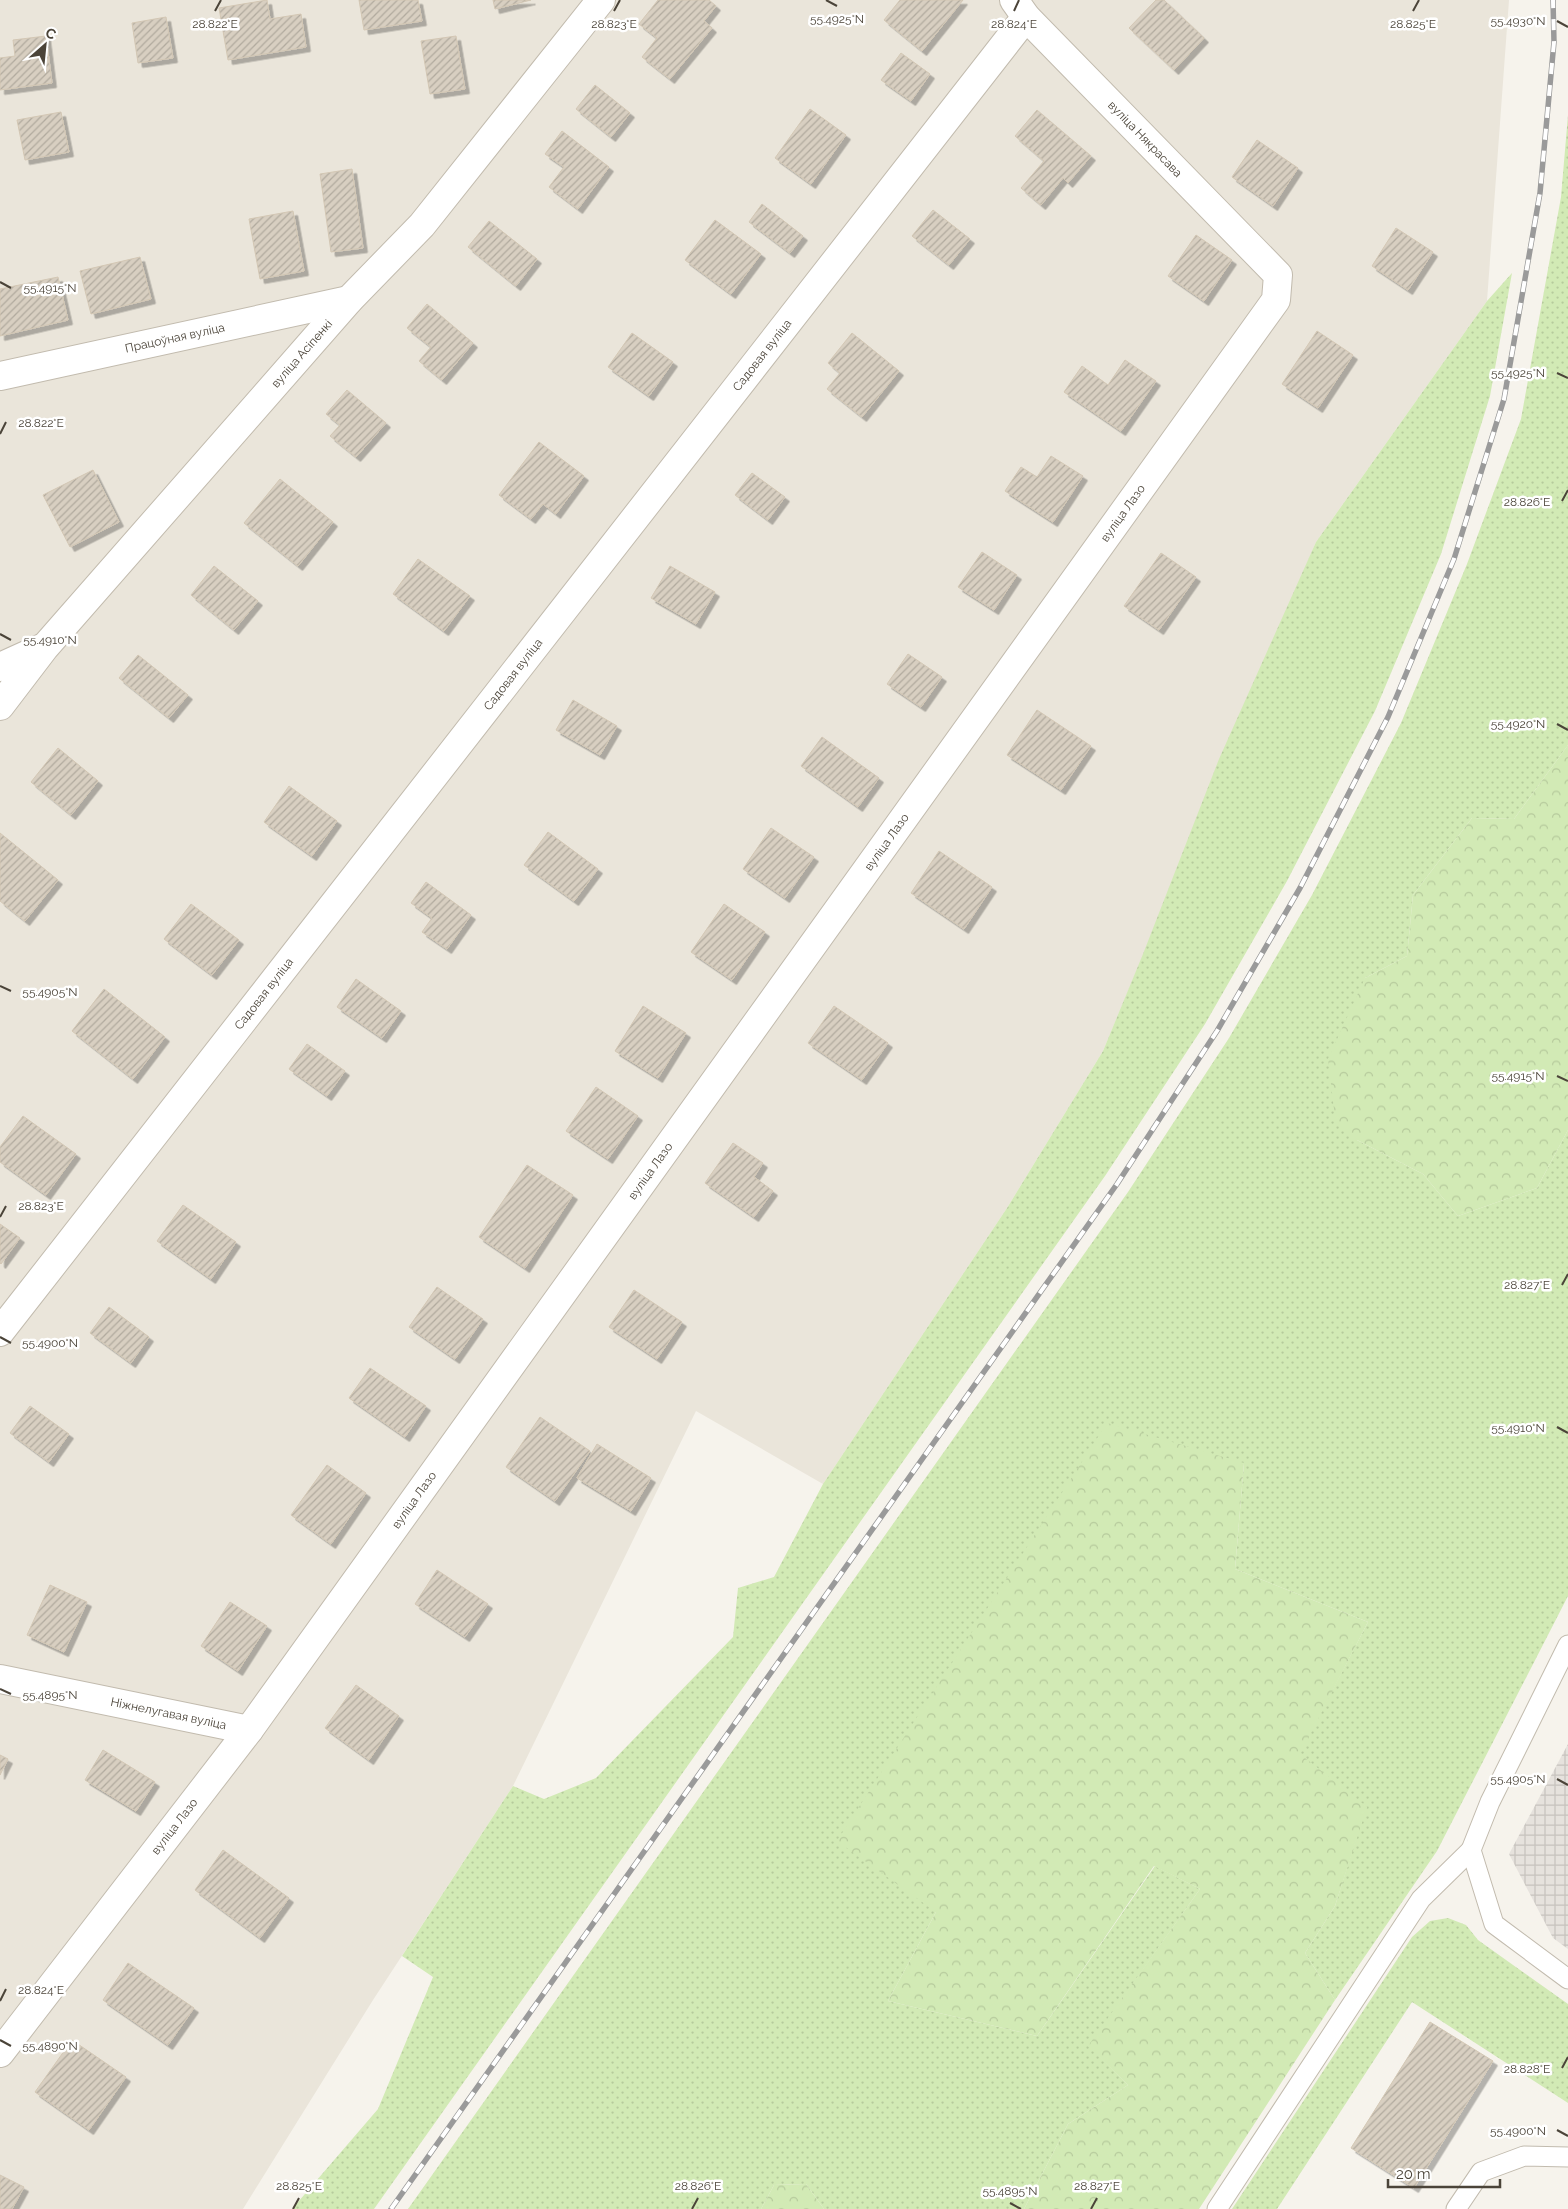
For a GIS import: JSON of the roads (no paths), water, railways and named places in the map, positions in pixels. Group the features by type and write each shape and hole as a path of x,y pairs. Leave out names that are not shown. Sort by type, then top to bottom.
{"street":[{"name":"вуліца Асіпенкі","path":"0,706 45,647 349,300 422,225 601,0"},
{"name":"вуліца Някрасава","path":"1020,8 1278,275"},
{"name":"Садовая вуліца","path":"0,1332 1020,8"},
{"name":"вуліца Лазо","path":"0,2053 249,1730 1276,300 1278,275"},
{"name":"Працоўная вуліца","path":"0,376 349,300"},
{"path":"0,666 45,647"},
{"name":"Ніжнелугавая вуліца","path":"0,1679 249,1730"}],"lane":[{"path":"1217,2209 1421,1899 1471,1850 1490,1802 1568,1645"},
{"path":"1471,1850 1494,1924 1568,1979"},
{"path":"1456,2209 1480,2172 1524,2156 1568,2157"}],"railway":[{"path":"391,2209 1117,1184 1217,1031 1300,888 1388,717 1454,559 1504,399 1540,193 1554,42 1553,0"}]}
